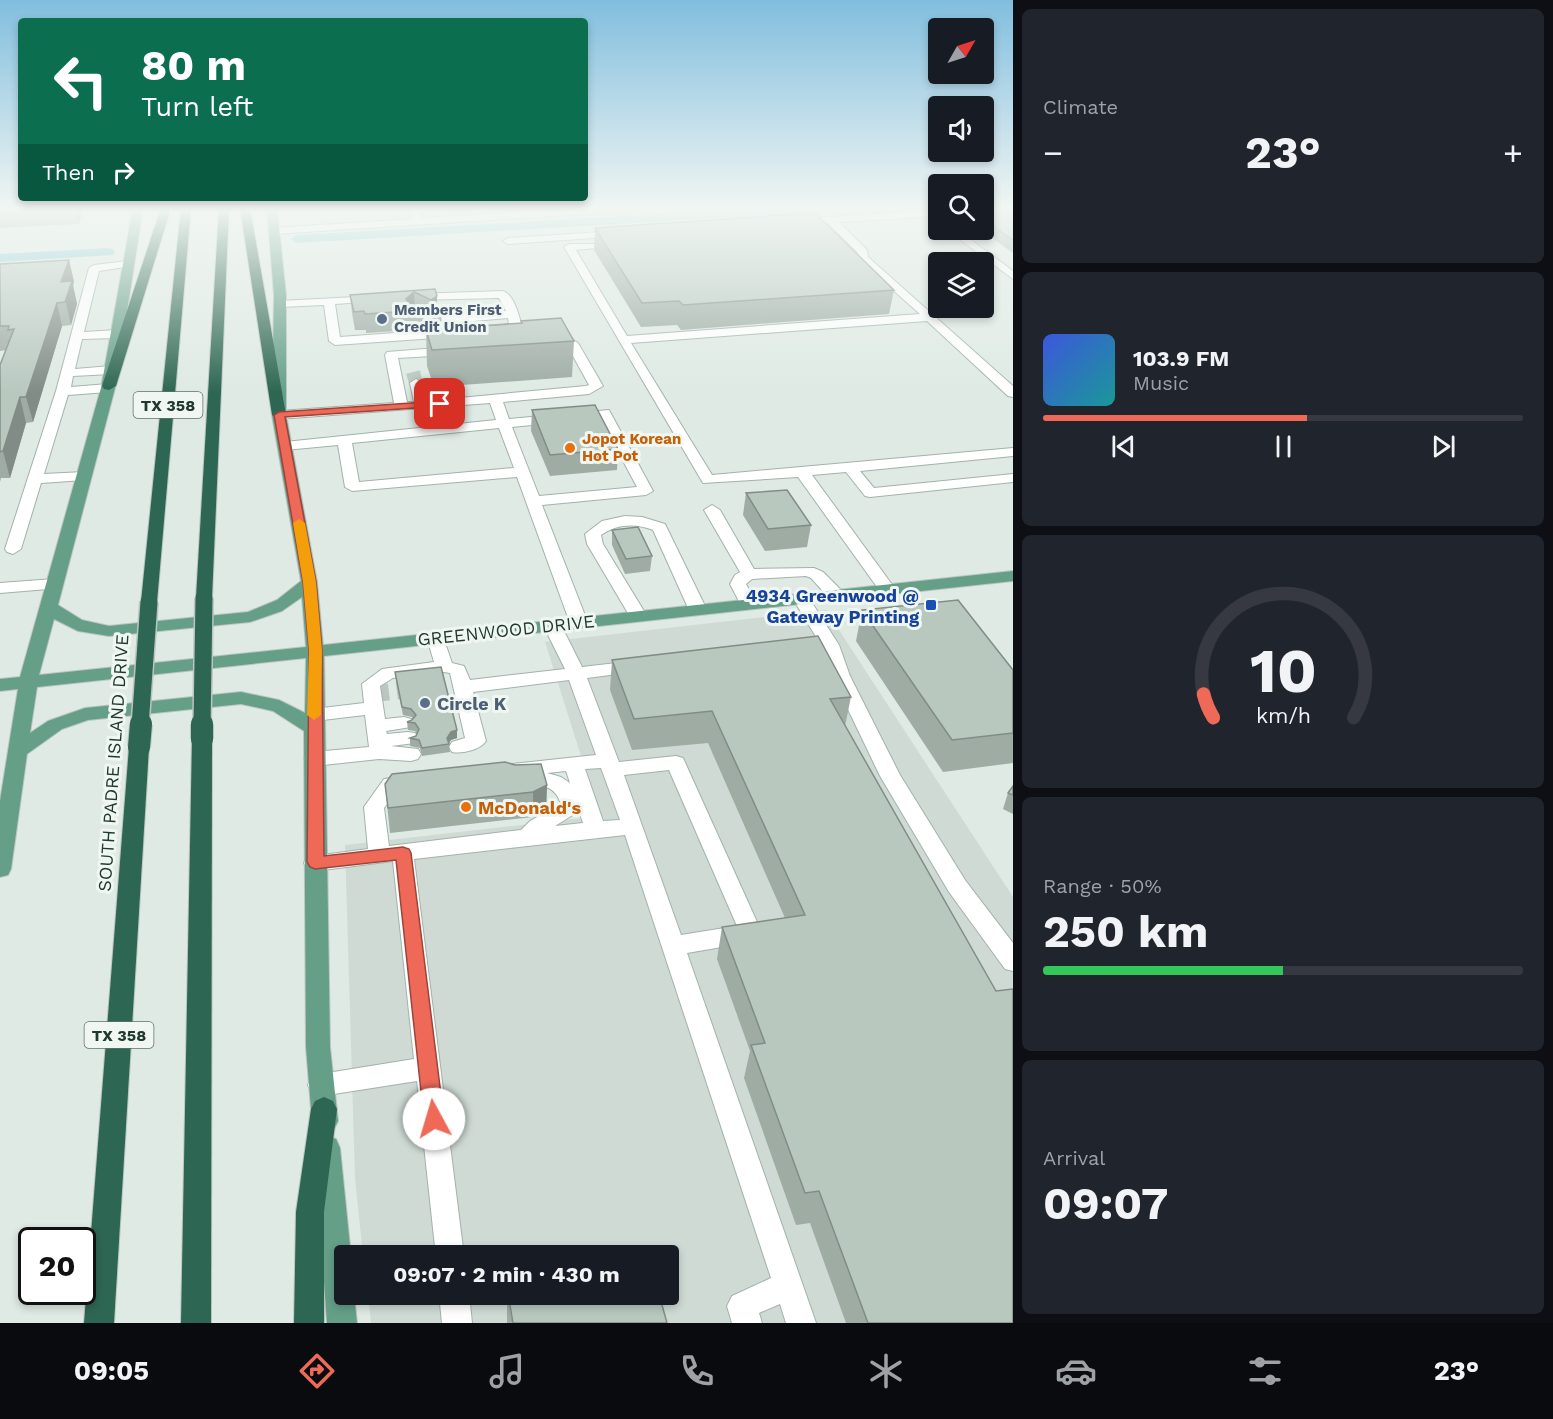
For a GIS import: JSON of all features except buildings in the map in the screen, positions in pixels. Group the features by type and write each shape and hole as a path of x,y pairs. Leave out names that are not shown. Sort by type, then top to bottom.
{"highway":[{"path":"109,381 146,270"},
{"name":"SOUTH PADRE ISLAND DRIVE","path":"99,1323 150,602 180,270"},
{"name":"TX 358","path":"196,1323 204,598 221,270"},
{"path":"255,270 279,415"},
{"path":"309,1323 310,1212 322,1097"}],"main road":[{"path":"0,869 28,683 109,381 127,270"},
{"path":"277,270 280,304 279,415 309,582 315,651 314,759 318,1047 342,1323"},
{"name":"GREENWOOD DRIVE","path":"0,685 1013,576"},
{"path":"48,606 75,625 91,630 109,631 250,617 272,611 287,602 309,582"},
{"path":"18,751 55,725 85,714 241,698 263,700 280,705 314,721"}],"street":[{"path":"13,549 63,391 94,270"},
{"path":"582,270 708,480 1013,452"},
{"path":"876,270 928,315"},
{"path":"280,304 404,301 498,292 505,297 516,327 488,331"},
{"path":"329,302 335,341 466,332"},
{"path":"440,320 513,314"},
{"path":"623,340 928,317"},
{"path":"931,318 1013,393"},
{"path":"406,323 410,336"},
{"path":"77,336 117,334"},
{"path":"279,415 495,399 589,390 596,386 572,343 537,345"},
{"path":"401,407 392,355 410,358 467,350"},
{"path":"68,373 109,381"},
{"path":"63,391 109,381"},
{"path":"416,383 422,405"},
{"path":"495,399 506,423 579,622"},
{"path":"285,446 604,413 646,490 533,501"},
{"path":"344,440 352,488 523,472"},
{"path":"849,467 870,493 1013,478"},
{"path":"802,472 888,590"},
{"path":"35,479 84,476"},
{"path":"712,510 749,574"},
{"path":"638,616 595,544 593,534 602,526 624,520 647,521 659,527 698,610"},
{"path":"749,604 738,584 741,578 749,574 808,571 817,575 836,595"},
{"path":"0,588 54,584"},
{"path":"801,599 830,645 841,676 890,776 957,886 1013,962"},
{"path":"552,625 576,673 633,827 801,1323"},
{"path":"436,638 444,666"},
{"path":"807,647 830,645"},
{"path":"456,685 657,664"},
{"path":"377,732 371,684 388,673 444,666 458,670 456,685 462,728"},
{"path":"314,721 377,732 408,738 377,732 314,759"},
{"path":"527,838 533,828 566,813 572,805 568,791 555,781 497,777 565,765 676,763 751,933 673,946"},
{"path":"565,765 595,829"},
{"path":"422,787 406,794 391,784 375,807 391,854 428,1068 449,1245"},
{"path":"315,862 595,829 633,827"},
{"path":"322,1097 428,1068"},
{"path":"747,1323 742,1306 788,1285"},
{"path":"456,1305 458,1323"}],"shaded area":[{"path":"826,610 1013,897 1013,1323 371,1323 369,1305 679,1305 679,1245 362,1245 355,1178 345,845 600,816 545,642"}],"tunnel":[{"path":"413,372 416,383"},
{"path":"372,694 421,688"}],"slow traffic":[{"path":"299,523 309,582 315,651 314,715"}],"place":[{"name":"Members First Credit Union","path":"382,319"},
{"name":"Jopot Korean Hot Pot","path":"570,448"},
{"name":"4934 Greenwood @ Gateway Printing","path":"931,605"},
{"name":"Circle K","path":"425,703"},
{"name":"McDonald's","path":"466,807"}],"route":[{"path":"434,1119 403,853 315,862 315,651 309,582 279,415 440,404"}]}
